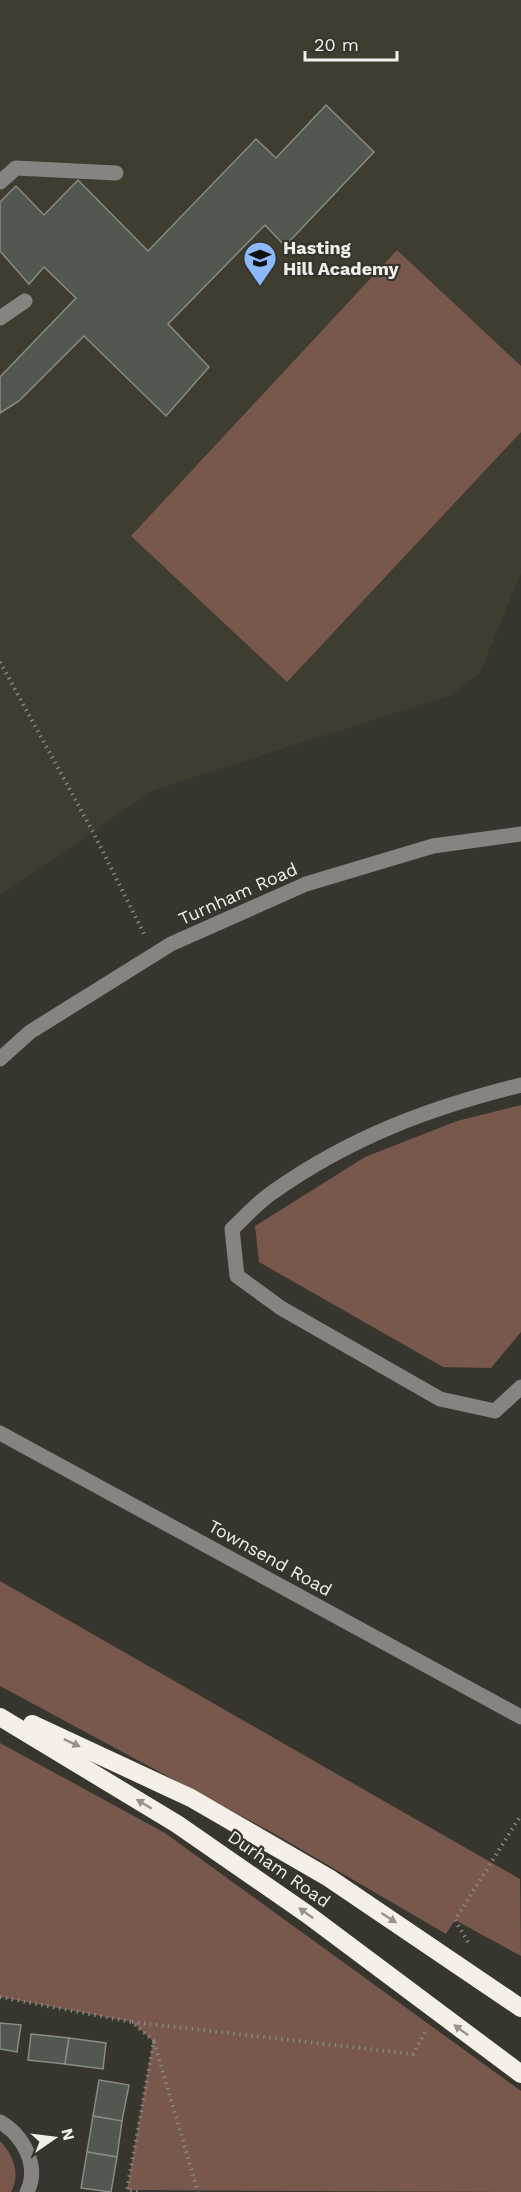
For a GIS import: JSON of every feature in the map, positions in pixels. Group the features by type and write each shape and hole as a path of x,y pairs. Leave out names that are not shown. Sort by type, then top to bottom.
{"highway":[{"name":"Durham Road","path":"0,1709 192,1798 329,1878 521,2008"},
{"name":"Durham Road","path":"0,1716 195,1836 307,1914 521,2074"}],"street":[{"path":"0,182 16,168 116,173"},
{"path":"0,318 25,301"},
{"name":"Turnham Road","path":"0,1059 30,1032 171,944 306,884 433,846 521,834"},
{"path":"521,1085 451,1102 362,1138 272,1193 232,1229 237,1276 281,1308 440,1399 495,1411 521,1387"},
{"name":"Townsend Road","path":"0,1434 521,1717"},
{"path":"0,2122 14,2129 30,2155 32,2172 27,2192"}],"path":[{"path":"0,662 93,832 154,954"},
{"path":"0,1997 132,2022 153,2041 198,2192"},
{"path":"138,2192 127,2190 153,2041"}],"shaded area":[{"name":"Hasting Hill Academy","path":"0,0 521,0 521,574 479,674 451,695 154,790 0,895"},
{"path":"397,250 521,366 521,432 287,682 131,536"},
{"path":"521,1105 521,1332 491,1368 443,1367 259,1262 255,1226 365,1157 457,1121"},
{"path":"0,1581 520,1879 521,1956 455,1920 446,1934 273,1833 0,1686"},
{"path":"0,1743 165,1833 521,2091 521,2192 127,2190 153,2041 132,2022 0,1997"},
{"path":"0,2141 9,2152 14,2165 15,2179 11,2192 0,2192"}],"building":[{"path":"326,105 374,152 285,246 265,225 168,324 209,367 166,416 84,336 19,401 0,413 0,377 76,298 44,267 29,284 0,251 0,202 16,186 44,215 78,180 148,251 256,139 276,158"},
{"path":"0,2023 21,2025 17,2052 0,2049"},
{"path":"31,2034 69,2038 65,2064 28,2060"},
{"path":"69,2038 106,2043 103,2069 65,2064"},
{"path":"99,2080 129,2085 122,2121 93,2116"},
{"path":"93,2116 122,2121 117,2157 87,2152"},
{"path":"87,2152 117,2157 111,2192 81,2188"}],"place":[{"name":"Hasting Hill Academy","path":"260,287"}]}
